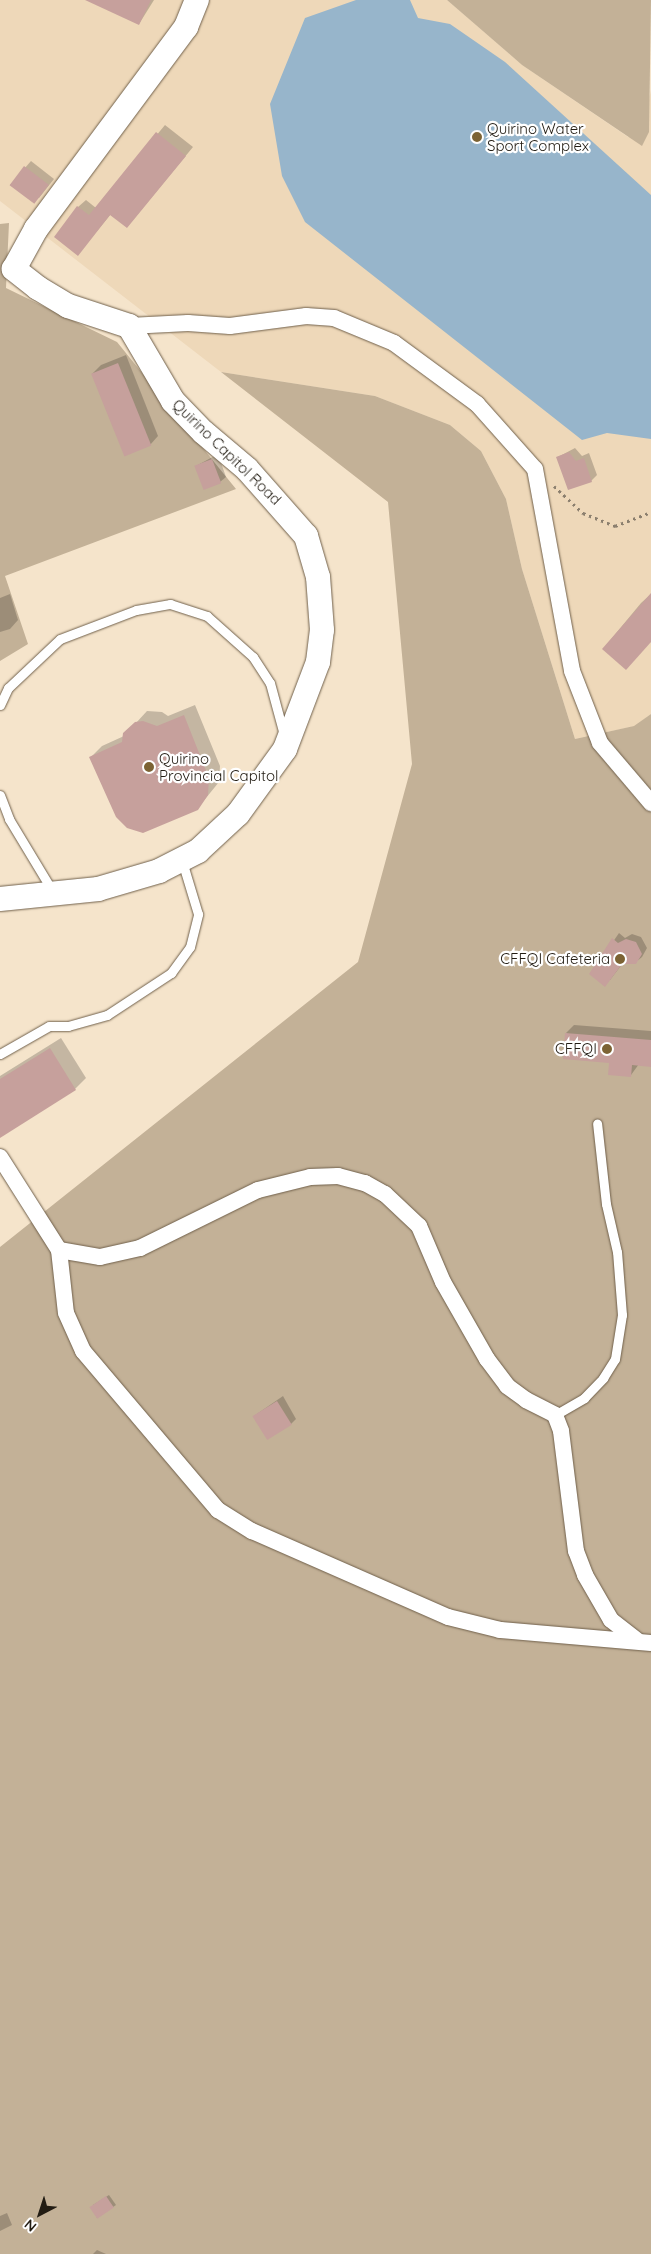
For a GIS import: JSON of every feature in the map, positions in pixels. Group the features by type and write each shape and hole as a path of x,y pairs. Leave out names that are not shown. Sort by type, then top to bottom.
{"street":[{"path":"197,0 186,27 7,269 68,306 129,326 188,323 230,326 306,316 334,318 394,343 435,370 477,404 535,469 572,670 600,743 651,803"},
{"name":"Quirino Capitol Road","path":"0,900 98,889 159,871 181,860 216,836 238,814 286,749 318,662 321,638 318,577 306,536 247,469 173,401 129,326"},
{"path":"0,1157 59,1250 66,1314 83,1350 185,1474 218,1510 252,1531 448,1617 500,1630 644,1642"},
{"path":"59,1250 100,1257 140,1248 258,1190 310,1177 338,1176 365,1183 385,1194 419,1226 444,1282 487,1359 506,1386 526,1400 554,1415 561,1431 576,1551 585,1576 611,1620 644,1642"}],"lane":[{"path":"0,705 8,688 60,639 136,610 170,604 207,616 253,657 270,683 280,713 286,749"},
{"path":"0,796 9,819 54,894"},
{"path":"0,1054 49,1026 68,1026 107,1015 171,974 190,948 198,914 181,860"},
{"path":"554,1415 584,1398 603,1378 615,1359 622,1315 617,1252 606,1204 597,1123"}],"path":[{"path":"535,469 583,513 615,526 651,512"}],"shaded area":[{"path":"0,0 447,0 522,65 628,137 649,132 647,109 651,90 651,714 635,726 575,739 522,569 506,499 481,451 450,425 375,396 221,372 0,201"},
{"path":"447,0 651,0 649,132 642,146 522,65"},
{"path":"9,223 6,288 117,342 236,489 5,576 28,644 0,661 0,224"},
{"path":"221,372 375,396 450,425 481,451 506,499 522,569 575,739 634,726 651,714 651,2254 0,2254 0,1247 358,962 412,764 388,502"}],"water":[{"path":"356,0 410,0 418,18 450,24 505,62 651,195 651,439 607,433 582,440 305,222 282,176 270,104 305,18"}],"building":[{"path":"85,0 151,0 139,25"},
{"path":"156,132 186,156 127,228 110,215 78,256 54,237 77,206 89,215"},
{"path":"24,166 49,185 34,204 10,185"},
{"path":"118,363 151,446 124,456 91,374"},
{"path":"569,452 576,461 584,458 592,482 568,490 556,457"},
{"path":"212,459 221,483 204,490 194,466"},
{"path":"651,593 651,642 626,670 602,649"},
{"name":"Quirino Provincial Capitol","path":"184,715 209,778 208,795 198,810 143,833 127,828 116,817 89,757 122,742 123,733 135,722 143,721 157,726"},
{"name":"CFFQI Cafeteria","path":"612,938 618,943 626,939 636,942 642,954 636,964 622,964 605,987 589,974"},
{"name":"CFFQI","path":"565,1033 651,1040 651,1067 632,1065 631,1077 608,1075 609,1063 563,1059"},
{"path":"50,1048 76,1090 0,1138 0,1079"},
{"path":"277,1401 292,1425 267,1440 252,1416"},
{"path":"106,2196 114,2208 97,2219 89,2207"}],"place":[{"name":"Quirino Water Sport Complex","path":"477,137"},
{"name":"Quirino Provincial Capitol","path":"149,767"},
{"name":"CFFQI Cafeteria","path":"620,959"},
{"name":"CFFQI","path":"607,1049"}]}
